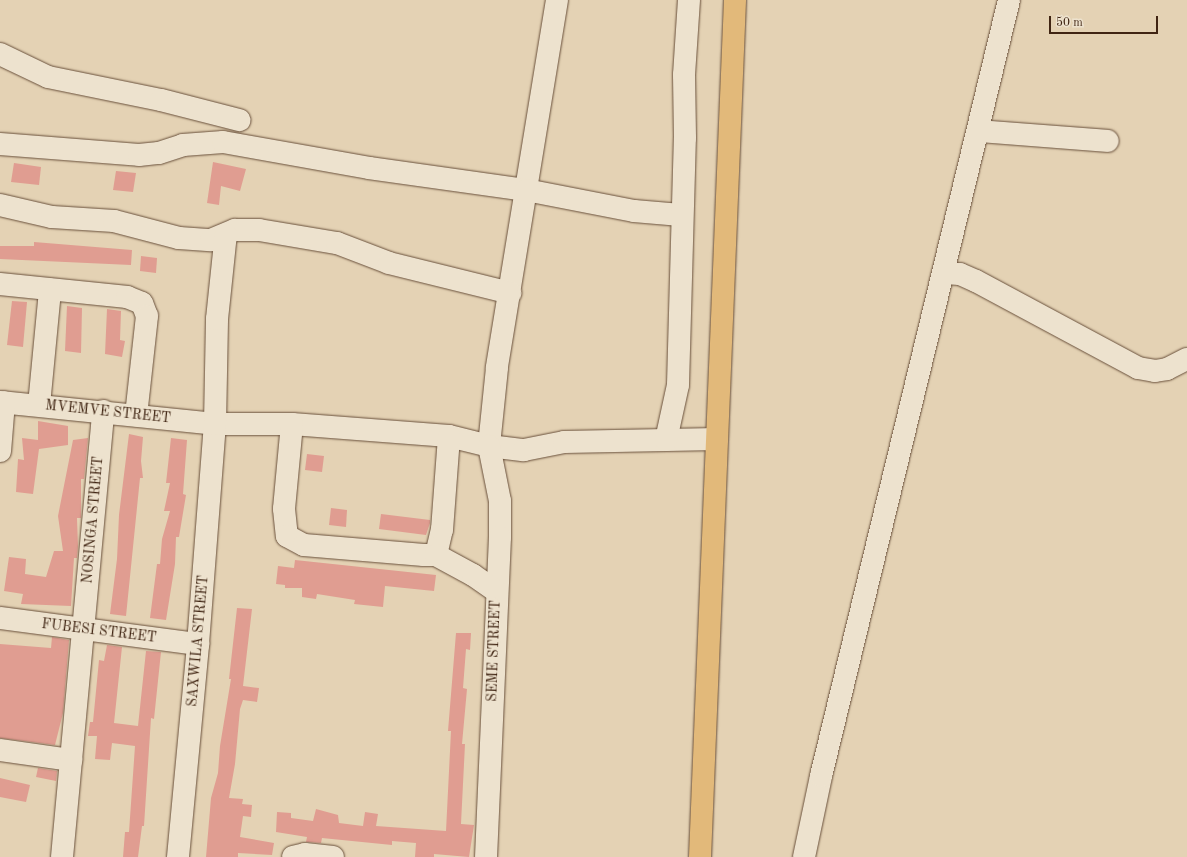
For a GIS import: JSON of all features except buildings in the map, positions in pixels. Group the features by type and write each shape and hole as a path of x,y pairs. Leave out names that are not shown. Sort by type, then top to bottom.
{"main road":[{"path":"700,857 735,0"}],"street":[{"name":"SEME STREET","path":"486,857 500,501 489,446 496,376 557,0"},
{"path":"666,440 678,385 682,309 681,215 689,0"},
{"path":"804,857 820,776 944,273 1009,0"},
{"path":"0,54 48,77 161,100 239,120"},
{"path":"978,131 1108,141"},
{"path":"0,144 139,155 159,153 184,145 223,142 369,168 526,190 634,211 681,215"},
{"path":"0,205 52,217 114,221 179,238 211,240 235,230 260,230 336,243 389,264 510,293"},
{"name":"SAXWILA STREET","path":"178,857 198,644 215,424 216,319 226,234"},
{"path":"944,273 960,274 976,281 1138,368 1155,371 1167,369 1187,358"},
{"path":"0,284 127,297 142,303 147,316 136,415"},
{"path":"39,405 50,290"},
{"path":"0,451 2,402"},
{"name":"MVEMVE STREET","path":"2,402 103,411 215,424"},
{"name":"NOSINGA STREET","path":"62,857 103,411"},
{"path":"215,424 292,424 449,436 489,446 524,450 564,442 717,439"},
{"path":"292,424 284,509 287,536 304,544 436,555 473,575 496,591"},
{"path":"436,555 445,510 449,436"},
{"name":"FUBESI STREET","path":"0,618 198,644"},
{"path":"0,750 71,760"},
{"path":"294,857 305,854 333,857"}]}
